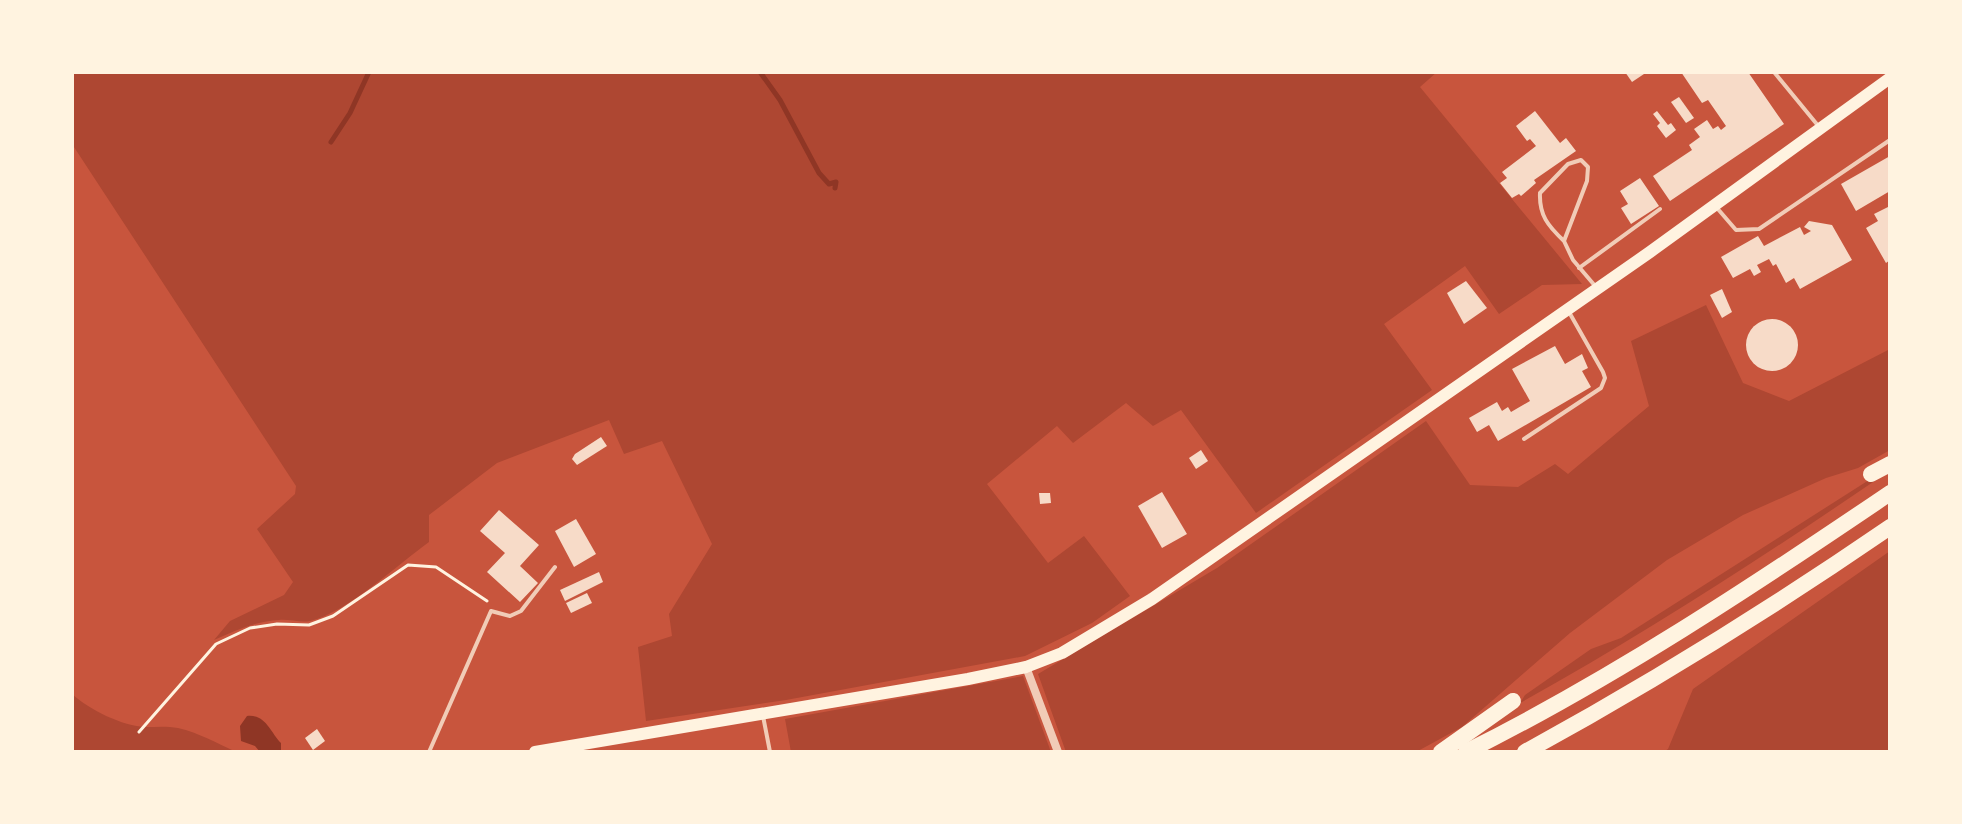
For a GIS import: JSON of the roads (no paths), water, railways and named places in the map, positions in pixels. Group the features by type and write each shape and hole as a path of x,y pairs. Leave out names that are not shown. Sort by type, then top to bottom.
{"highway":[{"path":"1871,474 1890,464"},
{"path":"1466,752 1587,686 1711,612 1890,493"},
{"path":"1525,752 1724,636 1890,527"},
{"path":"1441,752 1513,701"}],"main road":[{"path":"535,752 1026,667 1062,653 1152,599 1288,507 1716,206 1890,78"}],"street":[{"path":"1026,667 1058,752"}],"lane":[{"path":"1774,72 1822,130"},
{"path":"1716,206 1736,230 1759,229 1890,140"},
{"path":"1564,241 1587,181 1588,167 1581,160 1568,164 1540,193 1539,207 1546,224 1564,241 1579,268 1598,289"},
{"path":"1579,268 1660,209"},
{"path":"1524,439 1601,388 1604,382 1603,372 1568,310"},
{"path":"429,752 491,611 510,616 521,611 555,567"},
{"path":"762,713 770,752"}],"waterway":[{"path":"331,142 350,113 369,72"},
{"path":"760,72 780,100 819,173 829,184 836,182 835,188"}]}
